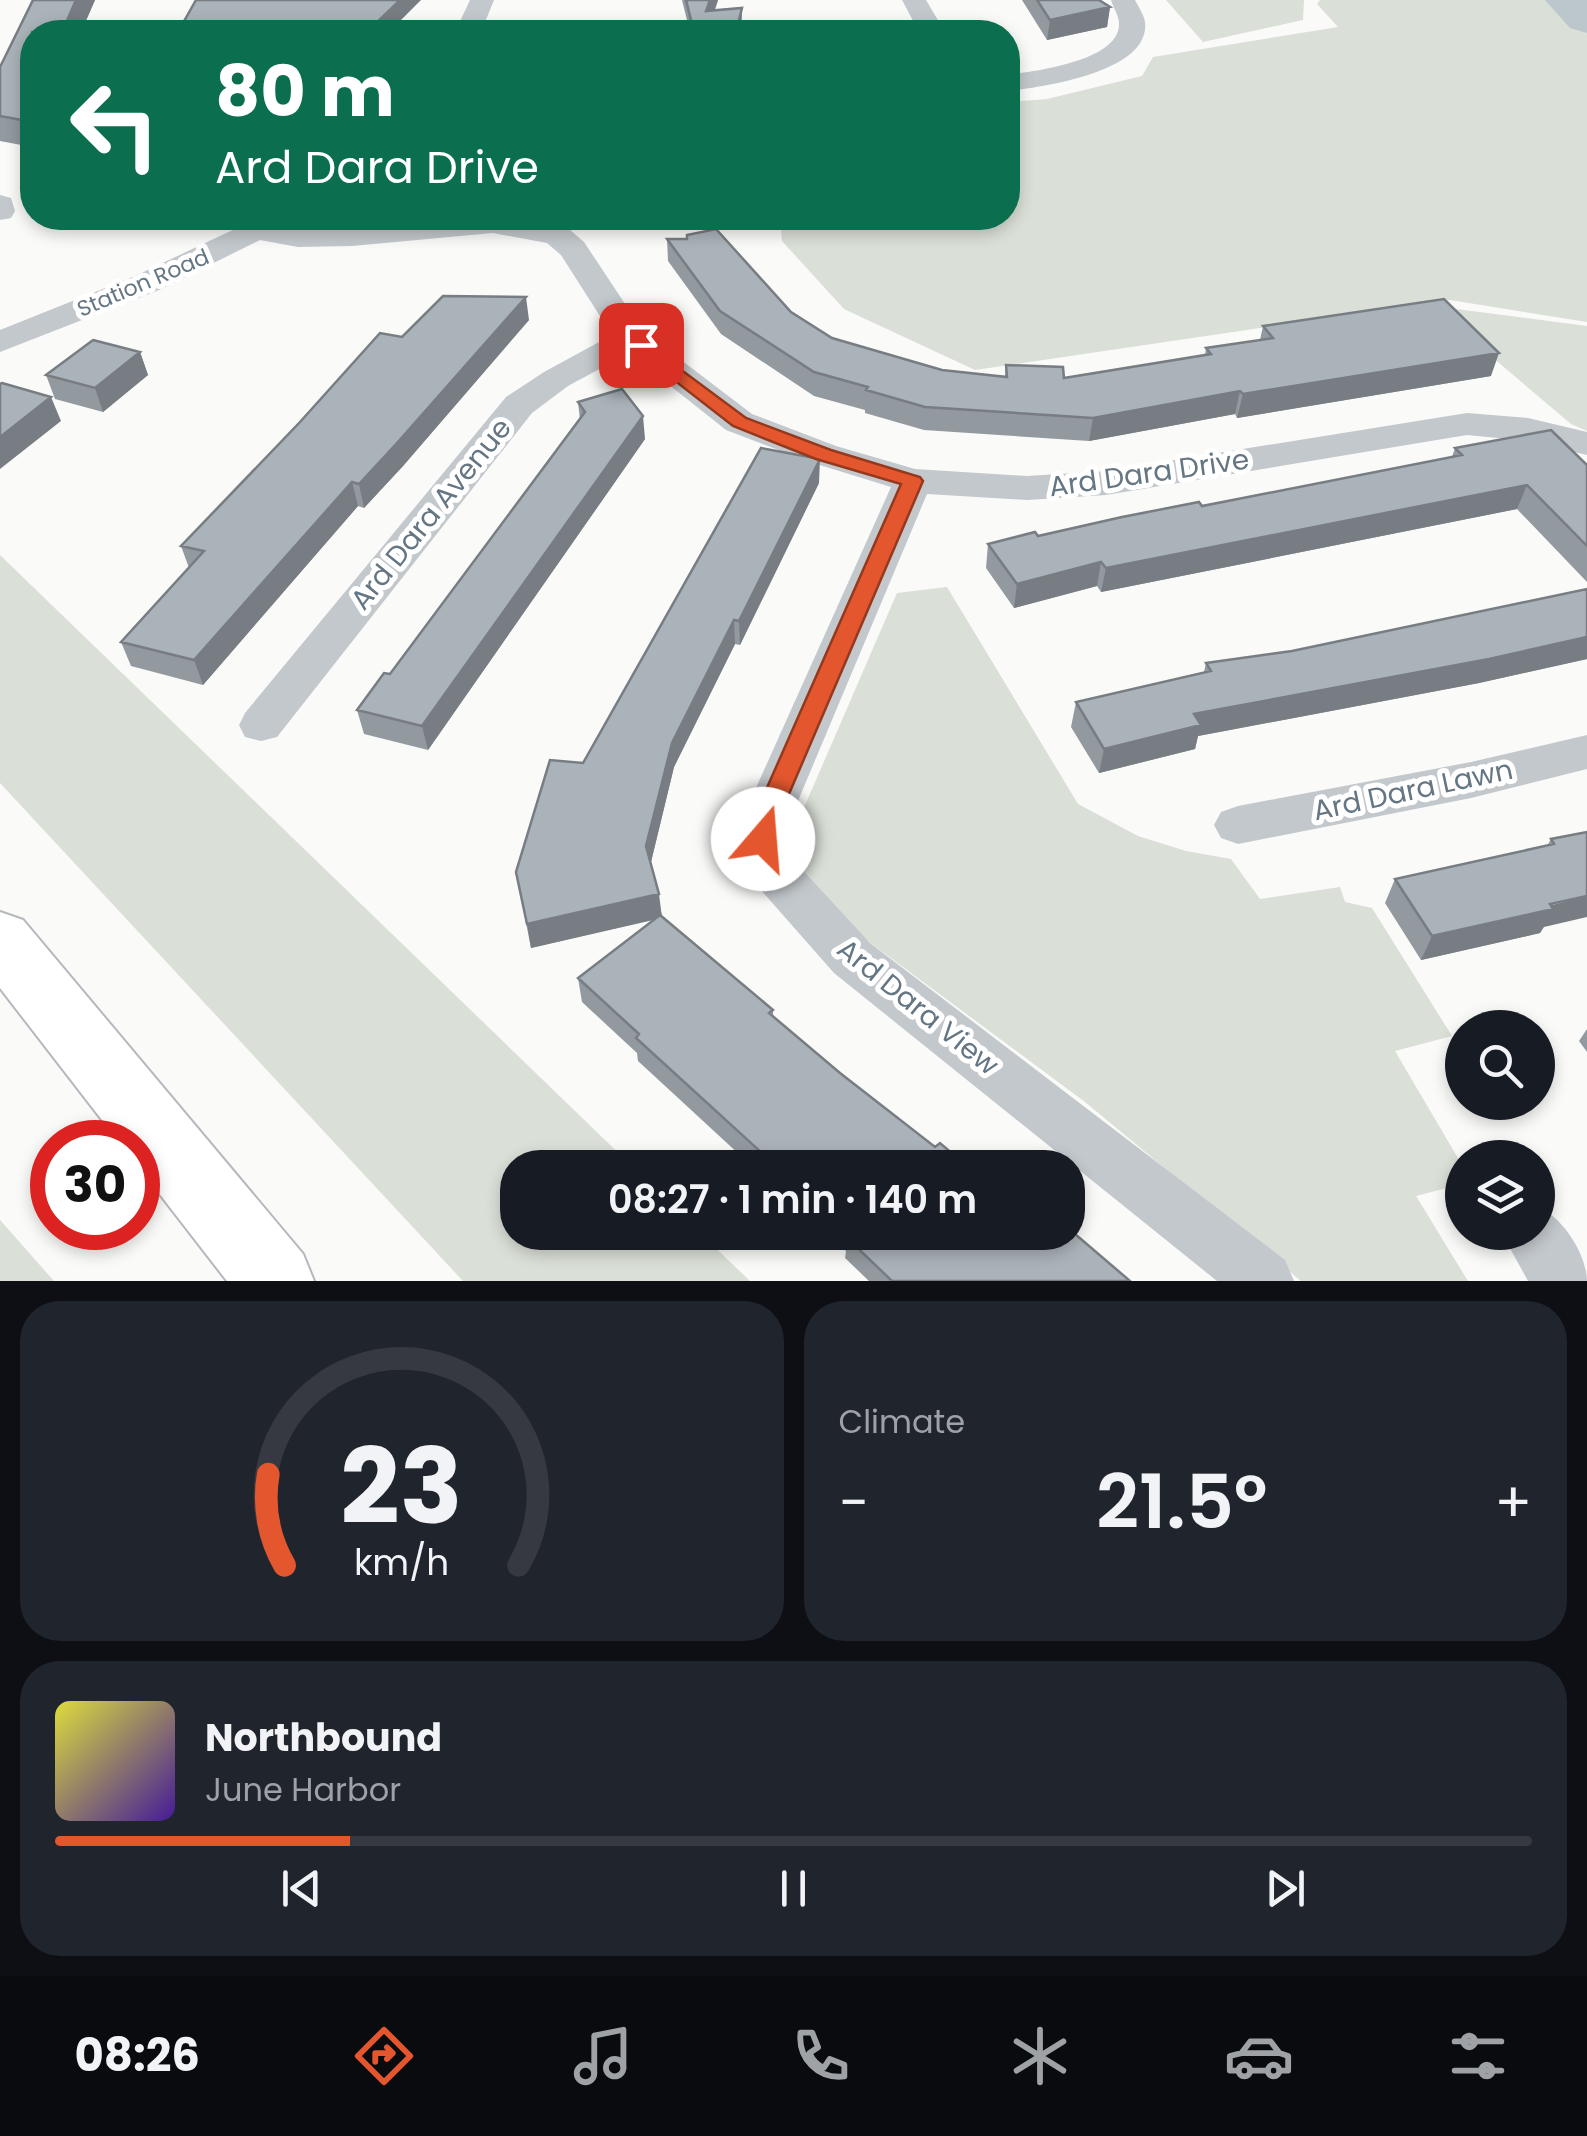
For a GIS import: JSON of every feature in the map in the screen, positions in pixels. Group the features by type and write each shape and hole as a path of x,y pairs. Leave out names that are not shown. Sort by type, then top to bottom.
{"highway":[{"path":"0,939 275,1281"}],"street":[{"path":"1020,81 1055,76 1108,59 1124,47 1134,28 1132,14 1123,0"},
{"name":"Station Road","path":"0,342 146,283 259,230"},
{"name":"Ard Dara Drive","path":"283,230 298,238 412,230"},
{"name":"Ard Dara Drive","path":"538,230 558,236 573,249 632,338 740,422 824,454 913,481 1045,488 1106,484 1467,424 1506,425 1554,433 1587,444"},
{"name":"Ard Dara Avenue","path":"261,725 519,406 556,378 632,338"},
{"name":"Ard Dara View","path":"913,481 771,808 763,839 778,874 852,958 1264,1281"},
{"name":"Ard Dara Lawn","path":"1238,825 1471,780 1587,752"},
{"path":"1542,1250 1562,1281"}],"shaded area":[{"path":"1166,0 1304,0 1303,20 1203,42"},
{"path":"1320,0 1587,0 1587,322 1450,300 975,370 844,309 782,241 781,230 1020,230 1020,101 1047,99 1142,76 1153,57 1338,27 1317,4"},
{"path":"1448,308 1587,326 1587,431 1571,424 1479,346"},
{"path":"0,555 615,1150 500,1150 500,1250 718,1250 750,1281 463,1281 0,783"},
{"path":"947,587 1078,804 1138,836 1186,851 1231,859 1260,899 1340,887 1345,902 1372,908 1445,1025 1445,1038 1395,1051 1447,1140 1445,1188 1416,1196 1445,1243 1445,1250 1449,1250 1468,1281 1301,1281 1085,1102 849,927 797,865 803,810 897,593"},
{"path":"0,1220 54,1281 0,1281"}],"building":[{"path":"33,0 76,0 67,20 23,20"},
{"path":"196,0 400,0 379,20 185,20"},
{"path":"686,0 710,0 706,11 742,8 739,20 691,20"},
{"path":"1037,0 1099,0 1110,7 1050,20"},
{"path":"20,26 20,120 0,116 0,67"},
{"path":"717,230 791,312 832,338 942,370 1007,377 1006,365 1063,367 1064,378 1211,354 1206,348 1273,338 1263,326 1444,299 1499,353 1243,394 1240,391 1093,418 925,407 814,372 720,311 667,239 687,239 687,235"},
{"path":"443,296 526,297 359,484 352,482 194,660 121,642 204,551 181,546 380,333 402,337"},
{"path":"93,340 140,352 95,388 46,375"},
{"path":"0,384 51,397 0,437"},
{"path":"622,389 643,416 422,726 357,710 384,673 390,674 585,412 578,402"},
{"path":"1551,430 1587,465 1587,546 1527,485 1106,568 1101,562 1017,584 988,544 1035,532 1038,536 1199,502 1202,506 1462,455 1455,448"},
{"path":"761,448 820,459 739,621 734,620 672,743 646,846 659,894 527,924 516,872 550,760 583,763"},
{"path":"1587,589 1587,637 1194,714 1201,725 1104,749 1076,702 1211,671 1206,663 1292,651"},
{"path":"1587,832 1587,896 1550,904 1553,909 1432,936 1395,879 1554,844 1551,839"},
{"path":"660,915 773,1010 769,1013 840,1073 935,1147 940,1143 948,1150 759,1150 636,1038 639,1034 578,978"},
{"path":"1085,1243 1130,1281 892,1281 860,1250 1085,1250"}],"waterway":[{"path":"1569,0 1587,18"}],"route":[{"path":"641,345 740,422 824,454 913,481 771,808 763,839"}]}
